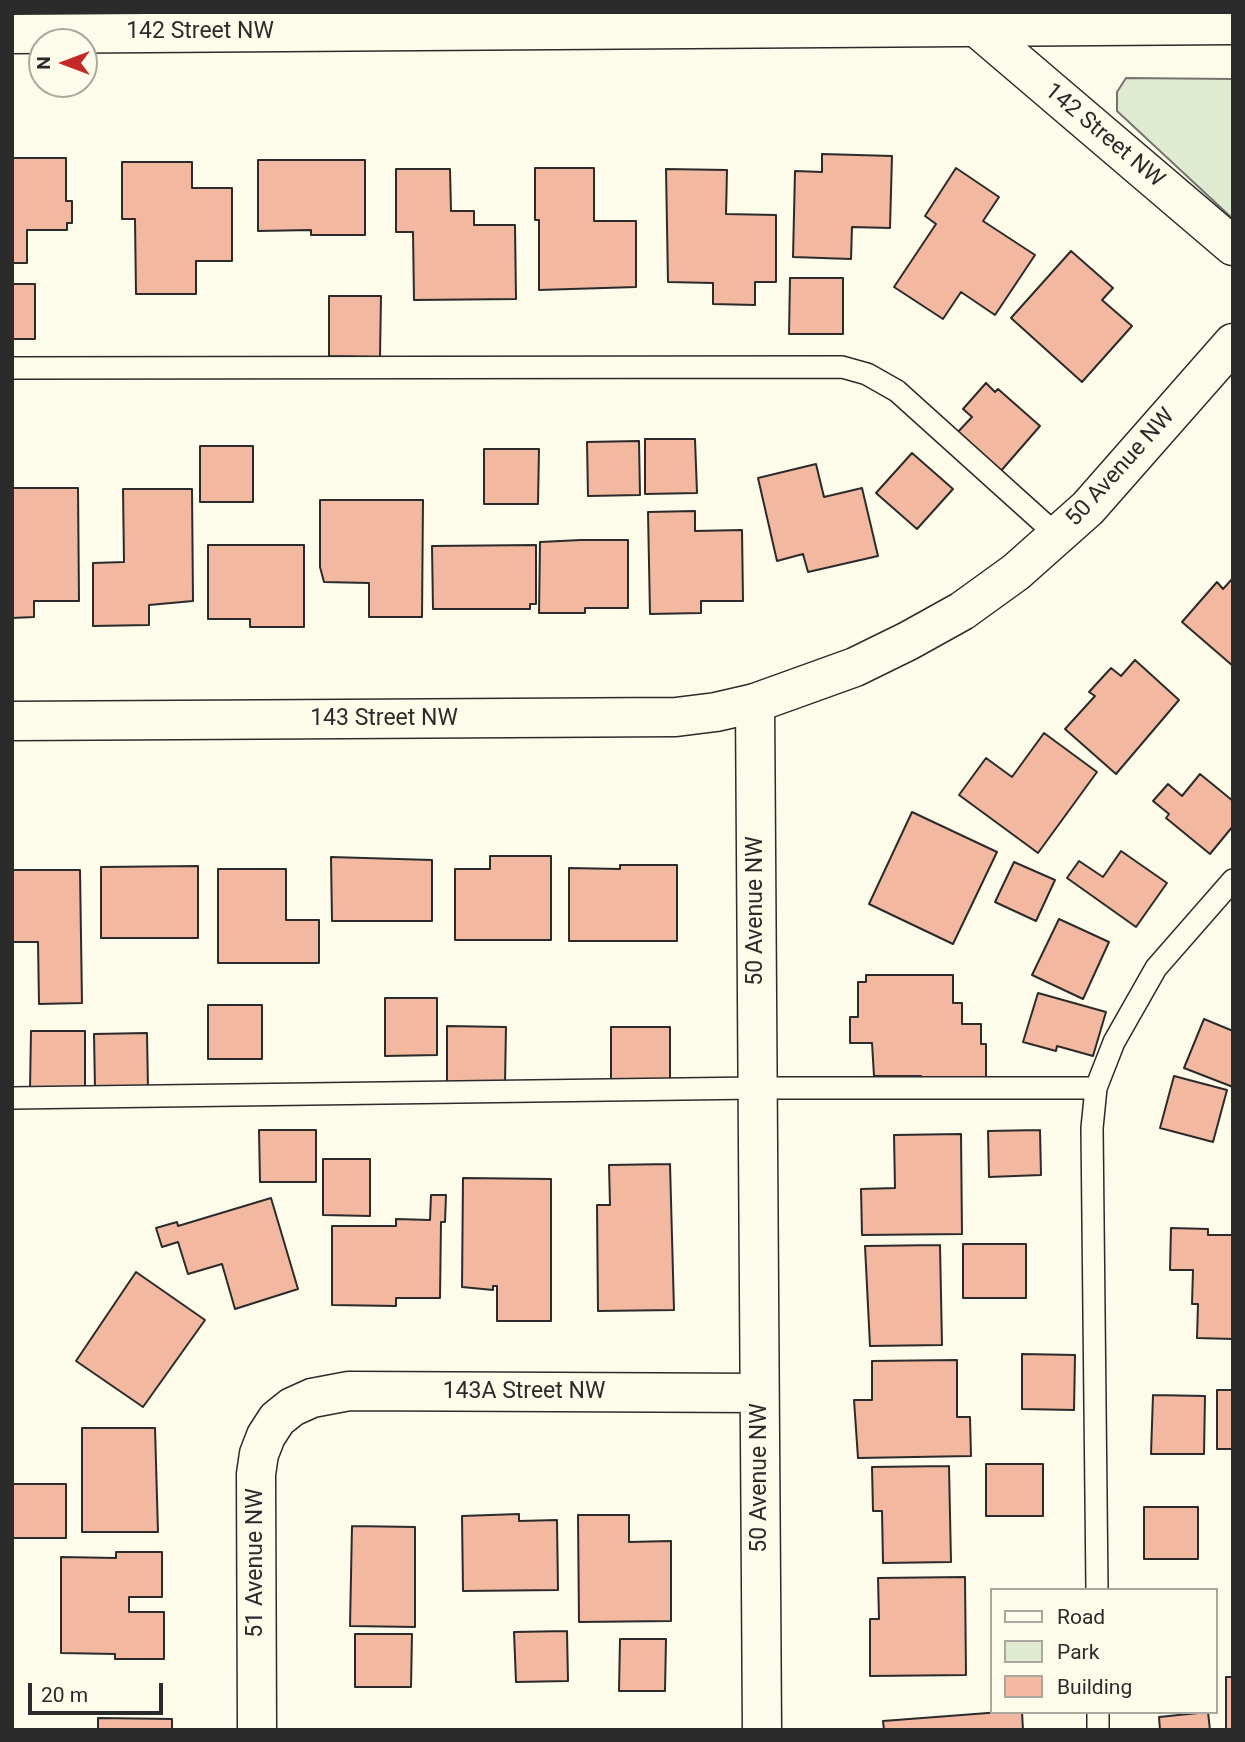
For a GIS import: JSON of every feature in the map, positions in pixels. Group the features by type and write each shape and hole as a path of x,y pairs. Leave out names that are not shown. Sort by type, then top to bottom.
{"street":[{"name":"142 Street NW","path":"12,34 143,23 770,20 975,26 1233,25"},
{"name":"142 Street NW","path":"975,26 1233,246"},
{"name":"50 Avenue NW","path":"762,1730 755,703 855,667 962,611 1059,537 1088,508 1233,343"},
{"name":"143 Street NW","path":"12,721 638,718 716,712 755,703"},
{"name":"143A Street NW","path":"292,1407 312,1398 349,1391 759,1392"},
{"name":"51 Avenue NW","path":"257,1730 256,1474 266,1436 277,1419 292,1407"}],"lane":[{"path":"12,368 842,367 867,374 897,391 1059,537"},
{"path":"1097,1588 1093,1128 1096,1088 1114,1042 1156,968 1233,880"},
{"path":"12,1098 757,1088 1096,1088"}],"green space":[{"path":"1126,78 1233,79 1233,219 1117,111 1117,92"}],"building":[{"path":"822,154 892,156 890,228 852,227 851,259 793,257 795,171 822,172"},
{"path":"12,158 66,158 66,201 72,201 72,223 67,223 67,230 27,230 27,263 12,263"},
{"path":"258,160 365,160 365,235 311,235 311,230 258,231"},
{"path":"122,162 192,162 192,188 232,188 232,261 196,261 196,294 136,294 135,219 122,219"},
{"path":"535,168 594,168 594,221 636,221 636,287 539,290 539,220 535,220"},
{"path":"956,168 999,197 983,221 1035,255 995,315 961,292 943,319 894,287 936,224 925,216"},
{"path":"396,169 450,169 451,211 474,211 474,225 515,225 516,299 414,300 413,232 396,232"},
{"path":"666,169 727,170 726,214 776,215 776,282 755,282 755,305 713,304 713,283 668,282"},
{"path":"1071,251 1113,288 1102,300 1132,326 1082,382 1011,318"},
{"path":"790,278 843,278 843,334 789,334"},
{"path":"12,284 35,284 35,339 12,339"},
{"path":"329,296 381,296 380,357 329,356"},
{"path":"986,383 995,392 998,389 1040,426 1000,472 956,434 972,417 963,409"},
{"path":"645,439 695,439 697,493 645,494"},
{"path":"639,441 640,495 588,496 587,442"},
{"path":"200,446 253,446 253,502 200,502"},
{"path":"484,449 539,449 538,504 484,504"},
{"path":"912,453 953,489 917,529 876,493"},
{"path":"816,464 824,497 862,488 878,556 808,572 803,554 777,561 758,478"},
{"path":"12,488 78,488 79,601 34,601 34,617 12,618"},
{"path":"123,489 192,489 193,601 149,605 149,625 93,626 93,563 124,562"},
{"path":"320,500 423,500 422,617 369,617 369,583 324,582 320,567"},
{"path":"695,511 695,531 742,530 743,601 701,601 701,613 650,614 648,512"},
{"path":"628,540 628,608 585,608 585,613 539,613 540,542"},
{"path":"208,545 304,545 304,627 250,627 250,619 208,619"},
{"path":"536,545 536,604 530,604 530,609 433,609 432,546"},
{"path":"1233,578 1233,666 1182,622 1217,582 1223,589"},
{"path":"1135,660 1179,700 1116,774 1065,729 1095,696 1089,692 1111,668 1121,676"},
{"path":"1044,733 1097,772 1038,853 959,795 986,758 1012,777"},
{"path":"1200,774 1233,801 1233,826 1210,854 1166,818 1169,814 1153,801 1168,784 1182,796"},
{"path":"912,812 997,852 953,944 869,904"},
{"path":"1121,851 1167,883 1136,927 1067,878 1079,861 1103,877"},
{"path":"490,856 551,856 551,940 455,940 455,869 490,869"},
{"path":"331,857 432,860 432,921 332,921"},
{"path":"1014,862 1055,880 1036,921 995,902"},
{"path":"620,865 677,865 677,941 569,941 569,868 620,869"},
{"path":"198,866 198,938 101,938 101,867"},
{"path":"218,869 286,869 286,920 319,920 319,963 218,963"},
{"path":"12,870 80,870 82,1003 39,1004 38,942 12,942"},
{"path":"1059,919 1109,942 1083,999 1032,975"},
{"path":"866,975 953,975 953,1003 962,1003 962,1024 981,1024 981,1044 986,1044 986,1083 921,1083 921,1076 874,1076 872,1043 850,1043 850,1017 858,1017 858,982 866,982"},
{"path":"1038,993 1106,1012 1093,1056 1057,1046 1056,1051 1023,1042"},
{"path":"385,998 437,998 437,1055 385,1056"},
{"path":"208,1005 262,1005 262,1059 208,1059"},
{"path":"1204,1019 1233,1031 1233,1087 1184,1068"},
{"path":"447,1026 506,1027 505,1084 447,1084"},
{"path":"611,1027 670,1027 670,1088 611,1088"},
{"path":"31,1031 85,1031 85,1089 30,1089"},
{"path":"147,1033 148,1089 95,1090 94,1034"},
{"path":"1174,1076 1227,1090 1213,1142 1160,1128"},
{"path":"259,1130 316,1130 316,1182 260,1182"},
{"path":"1040,1130 1041,1175 989,1177 988,1131"},
{"path":"961,1134 962,1234 862,1235 861,1189 895,1188 894,1135"},
{"path":"323,1159 370,1159 370,1216 323,1215"},
{"path":"670,1164 674,1310 598,1311 597,1205 610,1205 609,1165"},
{"path":"463,1178 551,1179 551,1321 497,1321 497,1286 493,1286 493,1290 462,1287"},
{"path":"431,1195 446,1195 445,1222 441,1222 440,1298 396,1298 396,1306 332,1305 332,1226 396,1226 396,1219 430,1220"},
{"path":"271,1198 298,1289 235,1309 222,1264 188,1274 178,1242 162,1247 156,1228 177,1222 178,1226"},
{"path":"1171,1228 1208,1229 1208,1235 1233,1235 1233,1339 1197,1338 1198,1304 1192,1304 1193,1270 1170,1270"},
{"path":"963,1244 1026,1244 1026,1298 963,1298"},
{"path":"940,1245 942,1345 870,1346 865,1246"},
{"path":"136,1272 205,1320 143,1407 76,1361"},
{"path":"1022,1354 1075,1355 1074,1410 1022,1409"},
{"path":"957,1360 957,1417 970,1417 971,1456 858,1458 854,1400 872,1400 872,1361"},
{"path":"1217,1390 1233,1390 1233,1449 1217,1449"},
{"path":"1153,1395 1205,1396 1204,1454 1151,1454"},
{"path":"82,1428 155,1428 158,1532 82,1532"},
{"path":"986,1464 1043,1464 1043,1516 986,1516"},
{"path":"949,1466 951,1562 883,1563 882,1511 873,1511 872,1467"},
{"path":"12,1484 66,1484 66,1538 12,1538"},
{"path":"1144,1507 1198,1507 1198,1559 1144,1559"},
{"path":"519,1514 519,1521 557,1520 558,1590 463,1591 462,1516"},
{"path":"578,1515 629,1515 629,1542 671,1541 671,1621 579,1622"},
{"path":"352,1526 415,1527 415,1627 350,1626"},
{"path":"116,1552 162,1552 162,1597 129,1597 129,1612 164,1612 164,1659 115,1659 115,1654 61,1653 61,1557 116,1558"},
{"path":"965,1577 966,1675 870,1676 870,1619 879,1619 878,1578"},
{"path":"567,1631 568,1681 516,1682 514,1632"},
{"path":"355,1634 412,1634 411,1687 355,1687"},
{"path":"620,1639 666,1639 665,1691 619,1691"},
{"path":"1226,1677 1233,1677 1233,1730 1226,1730"},
{"path":"990,1713 1022,1714 1023,1730 884,1730 883,1721"},
{"path":"1208,1714 1210,1730 1160,1730 1159,1717"},
{"path":"98,1718 172,1719 172,1730 98,1730"}]}
